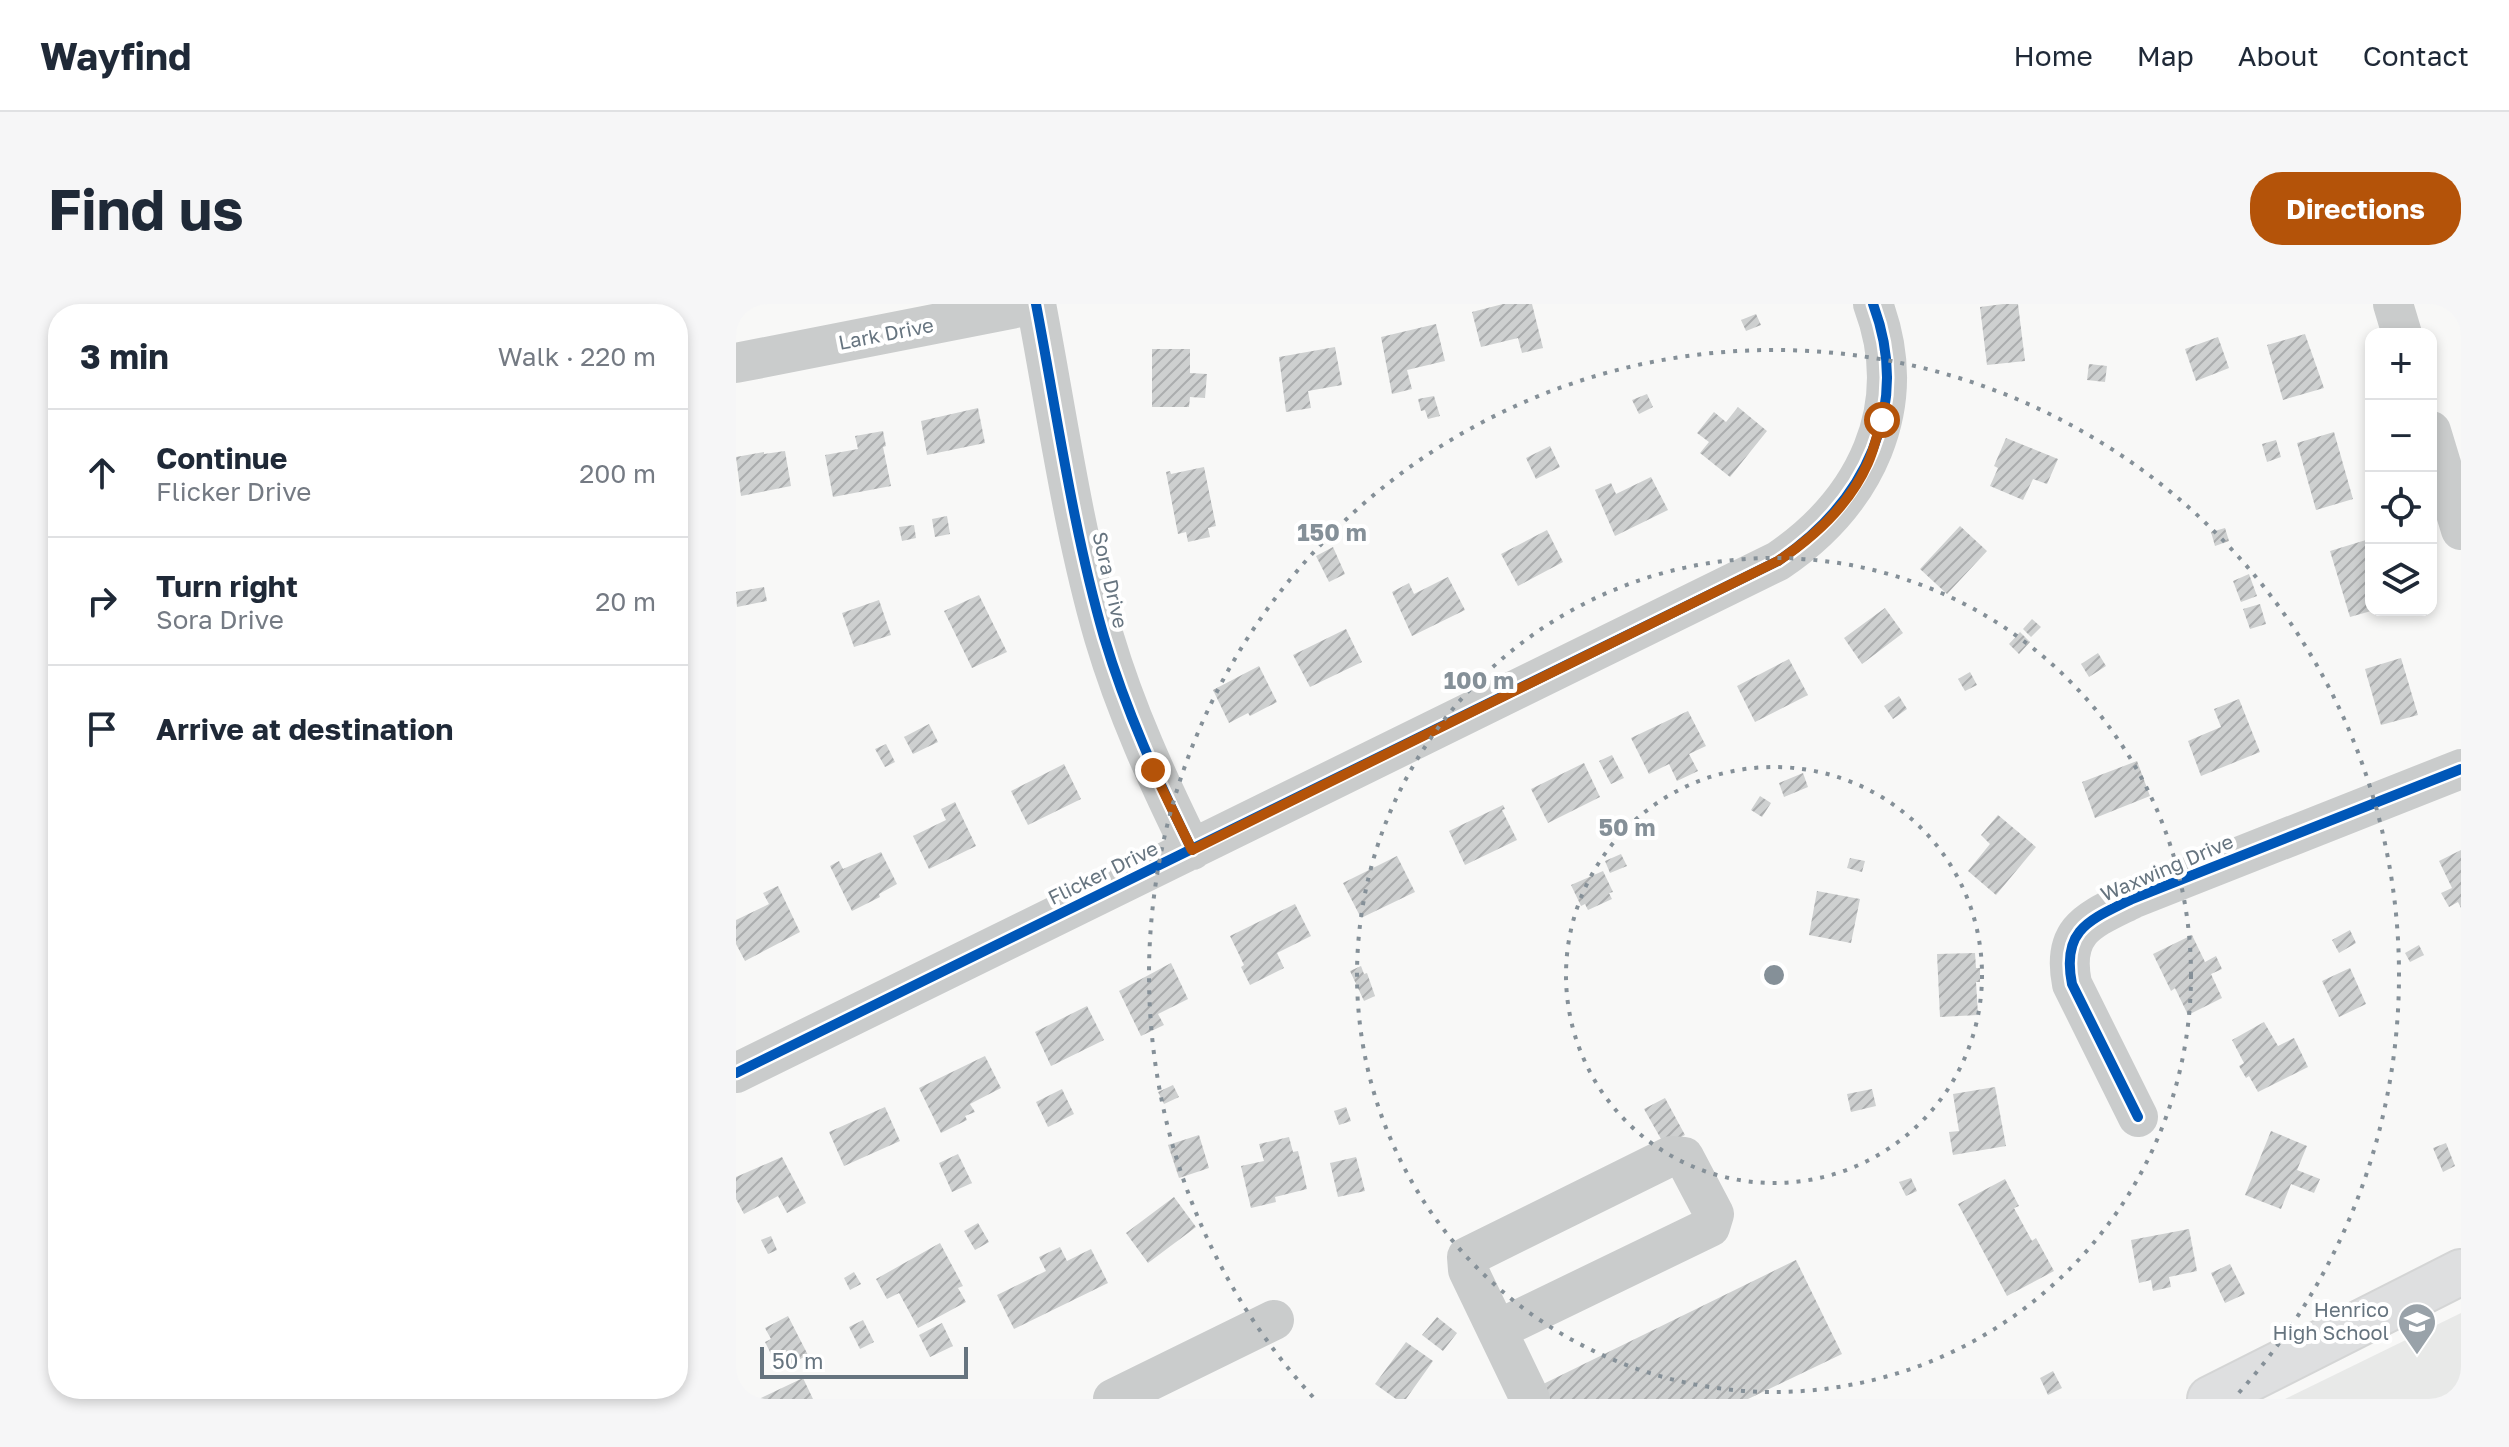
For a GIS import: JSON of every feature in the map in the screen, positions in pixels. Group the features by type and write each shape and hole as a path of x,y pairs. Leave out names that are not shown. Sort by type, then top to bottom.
{"main road":[{"path":"2210,1399 2461,1272"}],"street":[{"name":"Lark Drive","path":"736,363 1036,304"},
{"name":"Sora Drive","path":"1036,304 1088,575 1104,638 1148,758 1192,850"},
{"name":"Flicker Drive","path":"736,1073 1778,561 1801,545 1837,511 1868,463 1882,420 1887,362 1873,304"},
{"path":"2393,304 2400,328"},
{"path":"2437,451 2461,530"},
{"name":"Waxwing Drive","path":"2138,1117 2072,984 2068,964 2071,947 2082,928 2092,918 2132,899 2461,769"},
{"path":"1497,1330 1710,1227 1714,1214 1684,1157 1671,1156 1467,1257 1468,1270 1530,1399"},
{"path":"1113,1399 1274,1320"}],"shaded area":[{"name":"Henrico High School","path":"2461,1313 2461,1399 2285,1399"}],"building":[{"path":"1503,304 1532,304 1543,348 1522,353 1518,338 1481,347 1472,312"},
{"path":"2018,304 2025,361 1987,365 1980,307"},
{"path":"1756,314 1761,325 1746,331 1741,320"},
{"path":"1436,324 1445,361 1407,370 1412,389 1392,394 1381,337"},
{"path":"2305,334 2324,388 2283,400 2267,345"},
{"path":"2218,337 2229,368 2196,381 2185,349"},
{"path":"1335,347 1342,385 1308,391 1311,408 1286,412 1279,357"},
{"path":"1152,349 1190,349 1190,373 1207,374 1205,398 1190,397 1189,407 1152,407"},
{"path":"2089,364 2107,366 2105,382 2087,380"},
{"path":"1647,394 1653,407 1639,414 1632,400"},
{"path":"1434,396 1440,416 1428,419 1425,410 1421,411 1418,399"},
{"path":"1738,407 1767,431 1730,477 1700,453 1709,442 1697,433 1714,412 1726,422"},
{"path":"978,408 985,443 927,455 921,421"},
{"path":"883,431 891,486 833,497 825,455 858,449 855,436"},
{"path":"2334,432 2353,499 2316,510 2297,443"},
{"path":"2006,438 2058,459 2047,484 2033,479 2023,500 1990,486 1998,468 1994,466"},
{"path":"2276,440 2281,457 2267,462 2262,444"},
{"path":"1550,446 1560,467 1536,479 1526,458"},
{"path":"785,451 791,486 741,496 736,457"},
{"path":"1204,467 1216,526 1208,528 1210,537 1188,542 1186,532 1178,534 1166,472 1170,471 1171,474"},
{"path":"1651,477 1668,510 1615,536 1595,490 1611,483 1616,494"},
{"path":"947,516 950,534 935,537 932,519"},
{"path":"914,525 916,538 902,541 899,527"},
{"path":"1960,526 1987,551 1947,594 1920,569"},
{"path":"2225,528 2229,541 2215,546 2211,532"},
{"path":"1547,530 1563,562 1518,586 1501,554"},
{"path":"2365,540 2365,613 2350,617 2330,551"},
{"path":"1333,547 1345,574 1329,582 1316,556"},
{"path":"2249,574 2257,596 2241,602 2233,581"},
{"path":"1448,577 1465,610 1412,636 1392,592 1409,583 1414,594"},
{"path":"764,587 767,601 737,607 736,592"},
{"path":"979,595 1007,652 972,668 944,611"},
{"path":"879,600 891,635 854,647 842,613"},
{"path":"2260,604 2266,624 2250,629 2243,609"},
{"path":"1885,608 1903,633 1862,664 1844,638"},
{"path":"2032,619 2041,627 2031,637 2023,629"},
{"path":"1346,629 1362,662 1310,687 1293,655"},
{"path":"2020,632 2030,642 2019,654 2009,644"},
{"path":"2098,653 2106,666 2089,677 2081,664"},
{"path":"2401,658 2418,715 2381,725 2365,669"},
{"path":"1789,659 1808,695 1755,722 1737,686"},
{"path":"1259,666 1277,702 1229,723 1213,690"},
{"path":"1970,672 1977,685 1965,691 1958,679"},
{"path":"1899,696 1907,709 1893,719 1884,706"},
{"path":"2239,699 2260,752 2201,776 2188,741 2221,727 2214,709"},
{"path":"1688,711 1706,746 1689,754 1698,771 1677,781 1669,764 1649,774 1631,738"},
{"path":"929,724 938,742 913,754 904,737"},
{"path":"886,744 895,762 885,767 875,749"},
{"path":"1612,755 1624,778 1611,784 1599,761"},
{"path":"2137,761 2150,796 2095,818 2082,782"},
{"path":"1584,763 1600,797 1548,823 1531,789"},
{"path":"1064,764 1081,799 1028,825 1011,791"},
{"path":"1803,773 1808,787 1784,797 1779,783"},
{"path":"1760,796 1771,803 1762,817 1751,810"},
{"path":"955,802 976,846 929,869 913,836 946,820 941,809"},
{"path":"1503,805 1505,809 1502,810 1517,840 1465,865 1449,831"},
{"path":"1998,815 2036,847 1996,895 1968,871 1990,844 1981,835"},
{"path":"2461,850 2461,908 2458,902 2449,907 2441,893 2452,888 2439,861"},
{"path":"881,852 897,884 879,894 880,897 852,911 830,866 839,861 843,869"},
{"path":"1621,854 1627,866 1610,873 1605,861"},
{"path":"1397,856 1415,892 1361,918 1343,883"},
{"path":"1850,858 1865,861 1862,872 1847,868"},
{"path":"1603,871 1613,892 1609,893 1612,899 1588,910 1585,904 1581,906 1571,885"},
{"path":"778,886 800,932 745,961 736,944 736,920 769,904 763,893"},
{"path":"1817,891 1860,899 1851,943 1809,935"},
{"path":"1295,904 1311,936 1277,953 1284,968 1250,985 1230,936"},
{"path":"2350,930 2356,943 2339,953 2332,940"},
{"path":"2192,935 2205,962 2216,956 2222,969 2211,974 2222,998 2188,1015 2175,988 2171,991 2153,954"},
{"path":"2419,945 2424,955 2410,962 2405,953"},
{"path":"1975,953 1976,968 1980,968 1980,982 1976,982 1978,1015 1940,1017 1937,954"},
{"path":"1171,963 1188,999 1158,1014 1164,1025 1141,1036 1119,991"},
{"path":"1361,966 1364,974 1367,973 1375,996 1364,1001 1350,971"},
{"path":"2350,968 2366,1004 2339,1017 2322,981"},
{"path":"1087,1006 1104,1040 1051,1066 1035,1032"},
{"path":"2264,1022 2278,1046 2294,1038 2308,1067 2258,1092 2239,1066 2244,1063 2232,1040"},
{"path":"985,1056 1001,1088 970,1104 975,1112 965,1116 967,1120 941,1133 919,1088"},
{"path":"1173,1085 1179,1097 1164,1104 1158,1092"},
{"path":"1995,1087 2006,1146 1953,1155 1949,1132 1959,1131 1953,1094"},
{"path":"1062,1089 1074,1114 1048,1127 1036,1102"},
{"path":"1872,1089 1876,1106 1851,1112 1847,1094"},
{"path":"1665,1098 1685,1135 1665,1146 1644,1109"},
{"path":"885,1107 900,1141 844,1166 829,1132"},
{"path":"1346,1107 1351,1121 1339,1125 1334,1111"},
{"path":"2271,1131 2307,1146 2297,1170 2320,1179 2314,1193 2291,1184 2281,1209 2245,1195"},
{"path":"1199,1135 1209,1168 1179,1178 1168,1145"},
{"path":"1289,1137 1293,1152 1298,1151 1307,1189 1275,1197 1276,1202 1251,1208 1241,1166 1264,1161 1259,1144"},
{"path":"2446,1143 2455,1166 2443,1172 2433,1148"},
{"path":"958,1154 972,1183 952,1192 939,1163"},
{"path":"782,1157 806,1203 787,1213 778,1196 744,1214 736,1199 736,1177"},
{"path":"1356,1157 1365,1191 1338,1197 1330,1163"},
{"path":"1911,1178 1917,1191 1906,1196 1899,1182"},
{"path":"2005,1179 2019,1206 2014,1208 2032,1241 2036,1238 2054,1271 2007,1296 1958,1204"},
{"path":"1174,1197 1196,1227 1148,1263 1126,1233"},
{"path":"978,1223 989,1242 975,1250 964,1231"},
{"path":"2189,1229 2197,1271 2169,1277 2171,1287 2153,1291 2151,1280 2139,1283 2131,1240"},
{"path":"771,1236 777,1250 768,1254 761,1240"},
{"path":"940,1243 963,1286 958,1288 966,1302 918,1328 899,1293 887,1299 876,1279"},
{"path":"1060,1247 1067,1261 1091,1249 1108,1283 1014,1329 997,1295 1046,1271 1039,1257"},
{"path":"1796,1260 1842,1354 1748,1399 1540,1399 1535,1388"},
{"path":"2230,1264 2245,1294 2225,1303 2211,1273"},
{"path":"854,1272 861,1284 850,1290 844,1278"},
{"path":"788,1316 808,1355 779,1370 765,1342 771,1339 765,1328"},
{"path":"1437,1317 1457,1333 1443,1351 1422,1335"},
{"path":"863,1320 874,1342 860,1349 849,1327"},
{"path":"942,1323 953,1346 930,1357 919,1335"},
{"path":"1406,1342 1433,1361 1406,1399 1396,1399 1375,1384"},
{"path":"2053,1371 2062,1388 2048,1395 2040,1378"},
{"path":"803,1378 813,1399 759,1399"}],"cycle path":[{"path":"1036,304 1074,514 1104,637 1122,692 1192,850"},
{"path":"736,1073 1778,561 1809,537 1835,511 1857,481 1873,449 1883,415 1887,380 1884,342 1873,304"},
{"path":"2138,1117 2072,984 2071,950 2082,929 2103,913 2132,899 2461,769"}],"place":[{"name":"Henrico High School","path":"2417,1356"}],"route":[{"path":"1153,770 1192,850 1778,561 1801,545 1837,511 1868,463 1882,420"}]}
